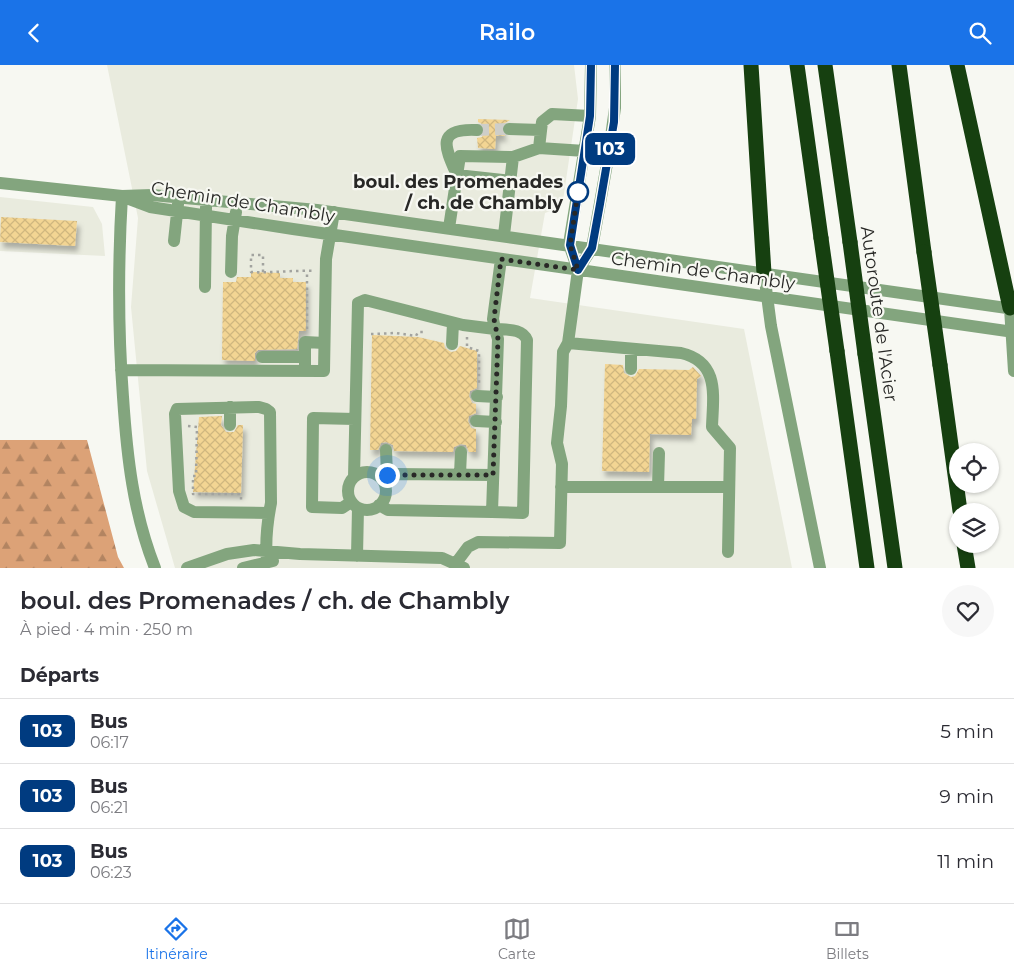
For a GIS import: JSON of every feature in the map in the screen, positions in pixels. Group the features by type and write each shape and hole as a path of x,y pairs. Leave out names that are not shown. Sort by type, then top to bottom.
{"highway":[{"path":"751,65 764,273"},
{"path":"797,65 867,568"},
{"name":"Autoroute de l'Acier","path":"826,65 895,568"},
{"path":"899,65 959,503"},
{"path":"957,65 1012,308"},
{"path":"966,553 968,568"}],"street":[{"path":"578,270 570,245 590,116 591,65"},
{"path":"187,568 227,554 247,551 267,556 436,558 460,565 468,547 478,542 560,543 562,464 557,443 562,406 563,352 568,343 578,270 592,248 614,122 615,65"},
{"path":"539,148 542,122 552,114 590,116"},
{"path":"457,175 446,149 446,143 450,136 458,131 477,129"},
{"path":"509,129 542,131"},
{"path":"449,228 460,156 513,157 539,148 585,151"},
{"path":"504,235 513,157"},
{"path":"457,175 511,181"},
{"name":"Chemin de Chambly","path":"0,183 122,196 152,195 179,197 334,212 1012,308"},
{"path":"122,196 118,317 126,445 132,491 155,568"},
{"name":"Chemin de Chambly","path":"122,196 150,207 235,220 1013,332"},
{"path":"174,241 179,197"},
{"path":"205,287 207,200"},
{"path":"231,272 232,236 238,203"},
{"path":"121,370 324,371 326,259 334,212"},
{"path":"492,512 498,339 494,319 501,259"},
{"path":"764,273 767,298 820,568"},
{"path":"357,556 355,505 348,490 354,477 357,306 359,301 365,300 453,323 520,332 527,340 523,513 388,510 379,505"},
{"path":"1012,308 1014,371"},
{"path":"452,344 453,323"},
{"path":"305,371 305,342 324,343"},
{"path":"568,343 685,354 698,361 707,370 713,392 712,427 730,448 728,552"},
{"path":"631,350 631,369"},
{"path":"262,357 305,357"},
{"path":"480,392 497,397"},
{"path":"267,556 266,528 269,513 271,503 271,415 264,408 181,407 176,410 179,491 182,503 186,509 194,512 269,513"},
{"path":"230,407 230,425"},
{"path":"355,419 313,418 312,507 355,505 370,509 379,505 385,494 386,450"},
{"path":"476,421 496,422"},
{"path":"460,452 460,475"},
{"path":"658,487 659,453"},
{"path":"354,477 366,472 384,477 493,475"},
{"path":"561,487 729,487"},
{"path":"244,568 267,556"}],"path":[{"path":"263,272 263,255 251,255 251,272 263,272 307,271 319,271"},
{"path":"307,271 306,329 312,329"},
{"path":"370,343 371,333 416,336 418,332 423,332"},
{"path":"467,335 467,347 479,351 478,389 480,392"},
{"path":"184,426 197,427 196,476 193,476 193,494 241,495 241,506"}],"shaded area":[{"path":"107,65 574,65 578,99 562,207 545,213 530,298 744,329 792,568 175,568 147,471 131,307 138,218"},
{"path":"0,197 93,207 102,224 105,256 0,251"}],"green space":[{"path":"0,440 87,440 118,557 124,568 0,568"}],"building":[{"path":"478,119 510,120 502,125 502,132 505,136 496,136 495,149 478,148 477,138 482,137 485,130 484,125 478,122"},
{"path":"1,217 77,221 75,246 0,242"},
{"path":"251,272 280,273 280,278 293,278 293,282 306,282 306,331 299,331 297,349 258,350 255,353 255,361 222,360 223,282 236,282 237,277 251,277"},
{"path":"372,335 418,337 444,343 445,348 451,352 456,351 460,346 477,351 477,388 470,391 469,396 472,403 476,404 476,413 469,416 468,421 471,428 476,429 476,452 469,452 466,445 461,444 454,447 453,452 394,451 393,445 386,442 381,443 378,450 370,450"},
{"path":"605,364 623,365 624,373 631,377 635,376 639,369 689,370 693,367 701,376 697,379 696,419 692,419 691,435 650,434 649,472 602,471"},
{"path":"222,416 221,425 226,432 234,432 238,425 243,425 241,493 193,492 199,417"}],"tunnel":[{"path":"477,130 509,129"}],"bus line":[{"name":"103","path":"591,65 592,95 590,116 570,245 578,270 592,248 600,204 614,122 615,65"}],"place":[{"name":"boul. des Promenades / ch. de Chambly","path":"578,192"}],"route":[{"path":"387,475 493,475 498,339 494,319 501,259 578,270 570,245 578,192"}]}
